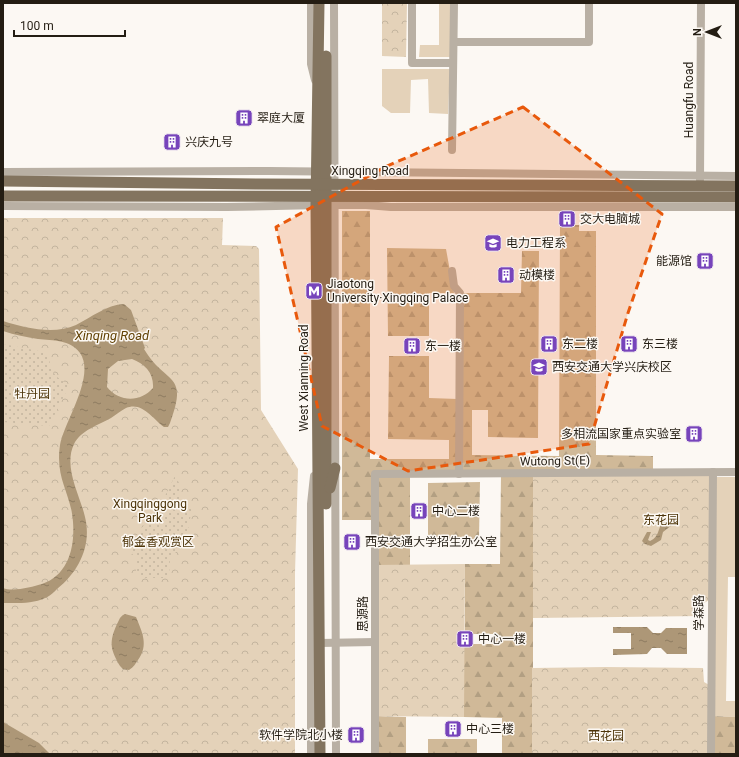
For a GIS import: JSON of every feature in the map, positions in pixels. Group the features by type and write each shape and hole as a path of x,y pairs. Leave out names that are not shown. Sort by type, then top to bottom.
{"main road":[{"name":"West Xianning Road","path":"319,3 319,63 316,89 326,172"},
{"name":"West Xianning Road","path":"320,754 328,643 317,449 326,184 326,3"},
{"name":"Xingqing Road","path":"3,181 736,186"},
{"name":"Xingqing Road","path":"3,196 325,201 700,186 736,197"},
{"name":"West Xianning Road","path":"325,201 328,643 327,754"},
{"path":"326,504 335,468"}],"street":[{"path":"311,3 311,64 316,89"},
{"path":"326,172 334,3"},
{"path":"412,3 412,63 453,63"},
{"path":"452,150 454,3"},
{"path":"454,42 589,42 589,3"},
{"name":"Huangfu Road","path":"700,186 701,3"},
{"path":"3,172 326,172 700,186 736,176"},
{"path":"326,184 325,201 335,468 328,643 336,754"},
{"path":"3,206 325,201 391,207 736,207"},
{"path":"452,272 454,286 460,293 459,474"},
{"path":"311,754 311,504 317,449"},
{"name":"学森路","path":"711,754 712,472"},
{"name":"Wutong St(E)","path":"375,474 736,472"},
{"name":"思源路","path":"375,474 375,754"},
{"path":"328,643 376,642"}],"highlighted area":[{"path":"523,107 662,214 628,313 589,444 408,471 322,426 276,227 385,167"}],"green space":[{"path":"382,3 407,3 406,57 382,56"},
{"path":"439,3 454,3 453,57 419,57 420,45 439,45"},
{"path":"382,69 450,69 448,114 429,113 428,79 411,80 410,113 391,113 382,106"},
{"path":"342,211 370,211 370,459 449,459 449,440 388,439 389,356 429,356 429,398 458,399 460,293 521,293 522,251 539,251 538,438 488,437 488,410 472,410 472,455 559,456 560,225 579,225 579,231 596,231 596,455 653,456 653,473 533,474 533,754 502,754 502,718 464,717 464,644 496,644 495,634 465,634 465,564 500,564 501,474 410,474 410,565 375,565 375,520 342,520"},
{"name":"Xingqinggong Park","path":"3,218 223,218 222,245 256,246 259,249 261,410 298,469 295,573 295,754 3,754"},
{"path":"387,248 446,249 454,293 429,293 429,336 388,336"},
{"name":"牡丹园","path":"3,344 49,353 50,364 53,372 68,384 66,392 49,426 3,422"},
{"name":"东花园","path":"713,472 711,599 704,603 703,616 533,618 533,474"},
{"name":"郁金香观赏区","path":"175,476 178,480 181,495 184,501 192,510 186,536 181,546 170,559 169,578 139,578 139,575 136,575 136,554 132,554 134,541 140,530 164,498"},
{"path":"712,477 736,477 736,577 728,577 726,701 736,701 736,717 712,716"},
{"path":"480,482 479,539 428,540 428,483"},
{"path":"465,564 464,717 375,716 375,565"},
{"name":"西花园","path":"532,668 703,668 704,682 711,686 711,754 532,754"},
{"path":"375,716 406,717 406,754 375,754"},
{"path":"712,716 736,717 736,754 711,754"},
{"path":"428,739 477,739 477,754 428,754"}],"water":[{"name":"Xinqing Road","path":"124,304 131,310 145,348 144,349 152,361 172,380 176,386 177,395 170,423 168,427 164,427 147,412 132,406 122,410 111,418 86,431 77,439 71,453 70,462 71,471 83,508 87,527 87,538 82,557 72,575 48,597 30,602 3,603 3,588 28,588 51,580 64,567 71,551 73,541 72,512 61,477 59,457 63,435 82,386 84,363 80,353 71,345 16,335 3,331 3,321 30,328 58,330 76,325 105,309","holes":["132,359 145,366 148,370 152,378 153,388 142,396 130,399 117,396 107,387 108,369 118,361"]},
{"path":"665,519 671,520 672,525 663,532 661,540 651,546 645,544 642,541 647,532 651,532 648,540 650,541 656,536"},
{"path":"125,614 136,617 142,633 144,644 141,654 129,670 123,669 120,666 114,655 112,645 117,624 121,617"},
{"path":"613,627 647,627 653,633 661,633 666,628 687,628 687,654 667,654 661,648 652,648 647,654 613,655 613,649 631,649 631,633 613,633"},
{"path":"3,722 39,743 50,754 3,754"}],"place":[{"name":"翠庭大厦","path":"244,118"},
{"name":"兴庆九号","path":"172,142"},
{"name":"交大电脑城","path":"567,219"},
{"name":"电力工程系","path":"493,243"},
{"name":"能源馆","path":"705,261"},
{"name":"动模楼","path":"506,275"},
{"name":"Jiaotong University·Xingqing Palace","path":"314,291"},
{"name":"东二楼","path":"549,344"},
{"name":"东三楼","path":"629,344"},
{"name":"东一楼","path":"412,346"},
{"name":"西安交通大学兴庆校区","path":"539,367"},
{"name":"多相流国家重点实验室","path":"694,434"},
{"name":"中心二楼","path":"419,511"},
{"name":"西安交通大学招生办公室","path":"352,542"},
{"name":"中心一楼","path":"465,639"},
{"name":"中心三楼","path":"453,729"},
{"name":"软件学院北小楼","path":"356,735"}]}
